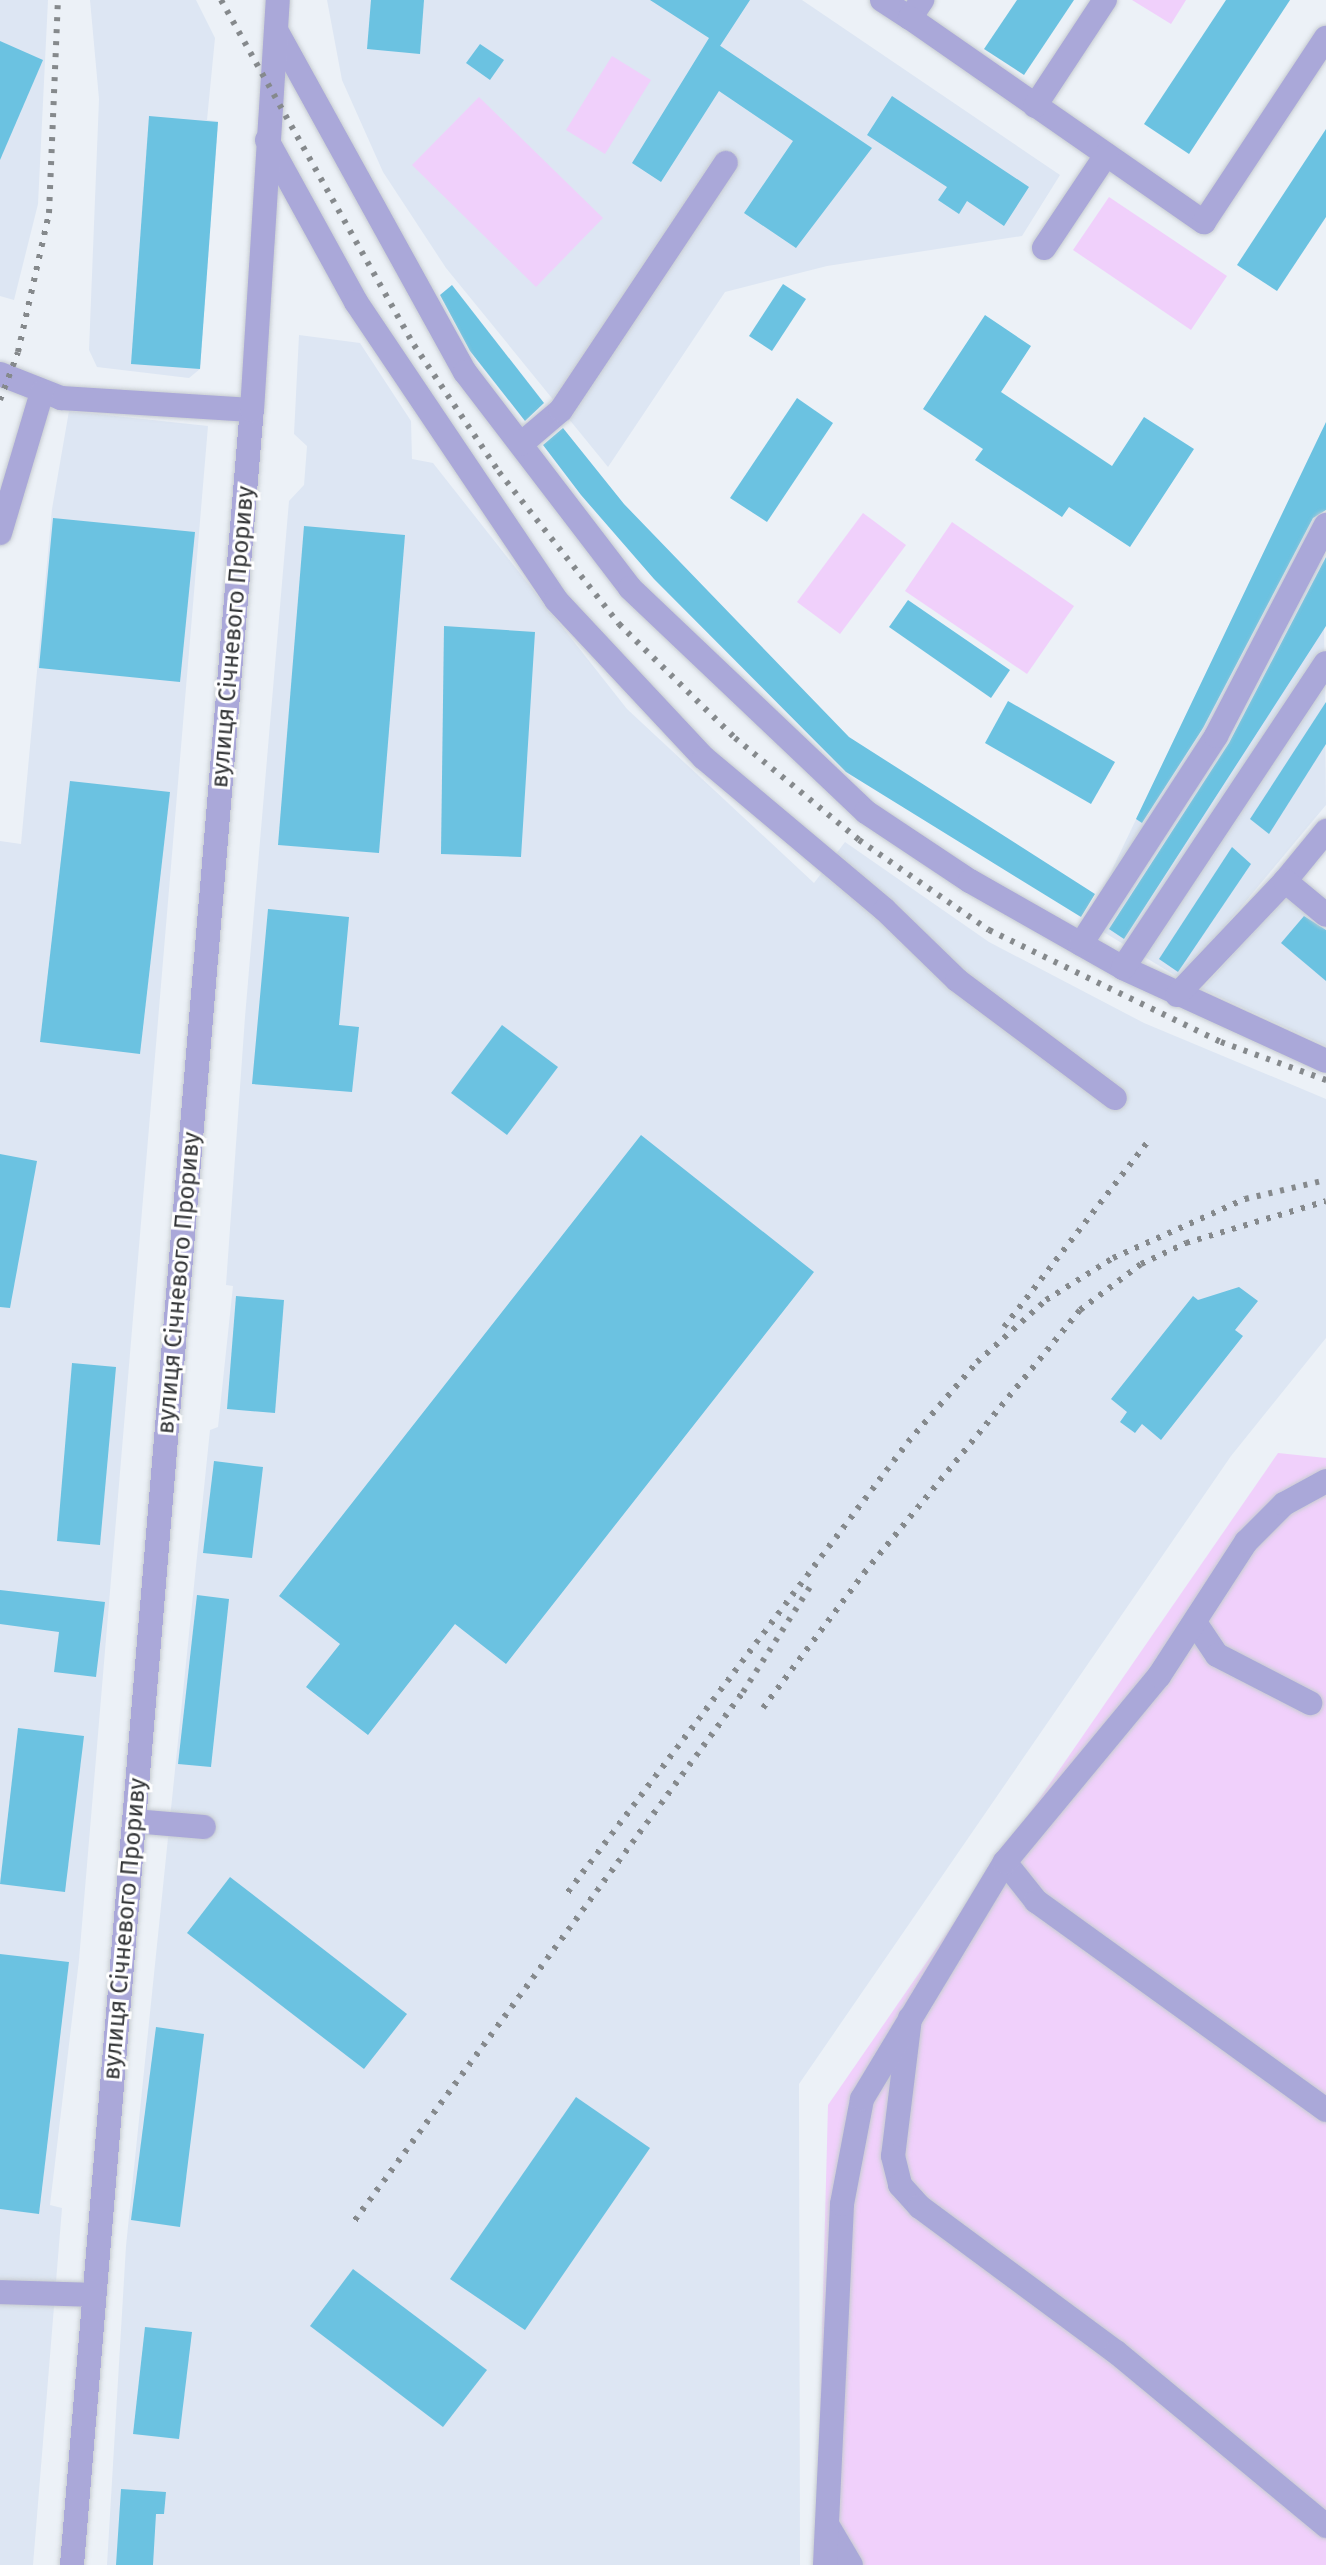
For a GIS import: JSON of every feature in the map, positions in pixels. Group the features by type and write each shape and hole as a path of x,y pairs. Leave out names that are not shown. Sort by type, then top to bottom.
{"street":[{"name":"вулиця Січневого Прориву","path":"72,2565 252,410 278,0"},
{"path":"882,0 916,9 1035,106 1204,222 1326,38"},
{"path":"1035,106 1105,0"},
{"path":"276,30 465,372 630,588 866,812 1123,968 1326,1061"},
{"path":"267,140 389,356 556,600 704,758 885,910 957,980 1115,1098"},
{"path":"1044,248 1106,155"},
{"path":"521,444 561,410 726,163"},
{"path":"0,374 61,398 252,410"},
{"path":"0,533 42,392"},
{"path":"1081,944 1252,674 1326,525"},
{"path":"1123,968 1326,663"},
{"path":"1177,995 1285,881 1326,831"},
{"path":"1285,881 1326,915"},
{"path":"825,2565 849,2149 862,2099 912,2008 1005,1862 1196,1624 1246,1542 1284,1504 1326,1481"},
{"path":"1196,1624 1217,1655 1310,1703"},
{"path":"134,1821 204,1827"},
{"path":"1005,1862 1036,1901 1326,2110"},
{"path":"912,2008 893,2156 900,2185 920,2207 1116,2352 1326,2526"},
{"path":"0,2292 94,2295"},
{"path":"826,2521 851,2565"}],"shaded area":[{"path":"0,0 48,0 38,204 14,300 0,296"},
{"path":"90,0 196,0 215,38 207,120 218,121 200,369 189,378 97,367 89,350 99,99"},
{"path":"327,0 802,0 1060,175 1022,236 827,266 725,292 608,467 446,268 383,172 342,80"},
{"path":"1132,0 1186,0 1171,24"},
{"path":"612,56 651,80 605,154 566,130"},
{"path":"479,97 603,218 536,287 412,165"},
{"path":"1109,197 1227,276 1191,330 1073,250"},
{"path":"299,335 360,343 411,421 412,459 433,463 627,709 814,883 845,842 989,942 1144,1023 1326,1099 1326,1338 1231,1456 799,2084 800,2565 107,2565 126,2246 210,1430 218,1427 233,1286 226,1285 245,1017 289,501 304,485 307,446 294,434"},
{"path":"69,411 208,426 79,1960 50,2205 62,2208 33,2565 0,2565 0,841 21,844 52,509"},
{"path":"1322,430 1326,805 1181,979 1087,922"},
{"path":"863,513 906,545 840,634 797,602"},
{"path":"952,522 1074,606 1027,674 905,591"},
{"path":"1290,890 1326,921 1326,1046 1202,989"},
{"path":"1278,1453 1326,1458 1326,2565 816,2565 828,2105"}],"building":[{"path":"371,0 424,0 420,54 367,49"},
{"path":"650,0 750,0 720,46 872,148 796,248 744,213 793,141 719,91 661,182 632,163 709,38"},
{"path":"1017,0 1074,0 1024,75 984,49"},
{"path":"1226,0 1290,0 1189,154 1144,124"},
{"path":"0,41 43,60 0,160"},
{"path":"480,44 504,60 490,80 466,63"},
{"path":"892,96 1029,187 1004,226 967,201 959,214 938,200 947,187 867,135"},
{"path":"149,116 218,122 200,369 131,364"},
{"path":"1326,129 1326,217 1277,291 1237,265"},
{"path":"783,284 806,299 772,351 749,336"},
{"path":"452,285 544,403 525,421 470,351 440,295"},
{"path":"985,315 1031,346 1001,392 1112,466 1144,417 1194,449 1130,547 1069,507 1062,517 975,460 983,449 923,409"},
{"path":"797,398 833,423 767,522 730,498"},
{"path":"1326,422 1326,510 1313,518 1203,728 1142,823 1136,819"},
{"path":"563,428 624,504 849,737 1095,894 1081,917 846,772 654,579 581,495 543,445"},
{"path":"53,518 195,532 180,682 39,668"},
{"path":"304,526 405,535 379,853 278,845"},
{"path":"1326,557 1326,626 1124,939 1109,929 1229,743"},
{"path":"908,600 1010,670 991,698 889,627"},
{"path":"444,626 535,632 521,857 441,854"},
{"path":"1008,701 1115,762 1091,804 985,743"},
{"path":"1326,702 1326,744 1269,834 1250,819"},
{"path":"70,781 170,792 140,1054 40,1042"},
{"path":"1232,847 1251,864 1178,972 1159,959"},
{"path":"268,909 349,917 339,1025 359,1027 352,1092 252,1084"},
{"path":"1304,916 1326,930 1326,981 1281,943"},
{"path":"502,1025 558,1067 507,1135 451,1093"},
{"path":"641,1135 814,1272 506,1664 455,1624 368,1735 306,1687 340,1644 279,1596"},
{"path":"0,1154 37,1161 10,1308 0,1307"},
{"path":"1239,1287 1258,1301 1235,1330 1243,1336 1161,1440 1142,1424 1135,1433 1120,1422 1127,1412 1111,1399 1193,1296 1198,1300"},
{"path":"236,1296 284,1300 275,1413 227,1409"},
{"path":"72,1363 116,1367 100,1545 57,1541"},
{"path":"214,1461 263,1467 252,1558 203,1553"},
{"path":"0,1590 105,1602 96,1677 54,1672 59,1632 0,1624"},
{"path":"197,1595 229,1599 211,1767 178,1764"},
{"path":"18,1728 84,1736 65,1892 0,1884"},
{"path":"230,1877 407,2014 364,2069 187,1933"},
{"path":"0,1954 69,1962 39,2214 0,2209"},
{"path":"156,2027 204,2034 180,2227 131,2220"},
{"path":"576,2097 650,2148 525,2330 450,2279"},
{"path":"353,2269 487,2370 443,2427 310,2326"},
{"path":"145,2327 192,2332 179,2439 133,2434"},
{"path":"121,2489 166,2492 164,2514 156,2514 153,2565 116,2565"}],"railway":[{"path":"0,400 18,352 49,213 58,0"},
{"path":"221,0 414,345 499,472 619,624 735,738 859,840 989,930 1221,1042 1326,1080"},
{"path":"1004,1327 1149,1140"},
{"path":"568,1892 908,1442 977,1362 1046,1300 1113,1258 1245,1199 1326,1180"},
{"path":"763,1708 864,1573 1080,1310 1141,1264 1186,1243 1326,1201"},
{"path":"355,2220 743,1692 810,1587"}]}
